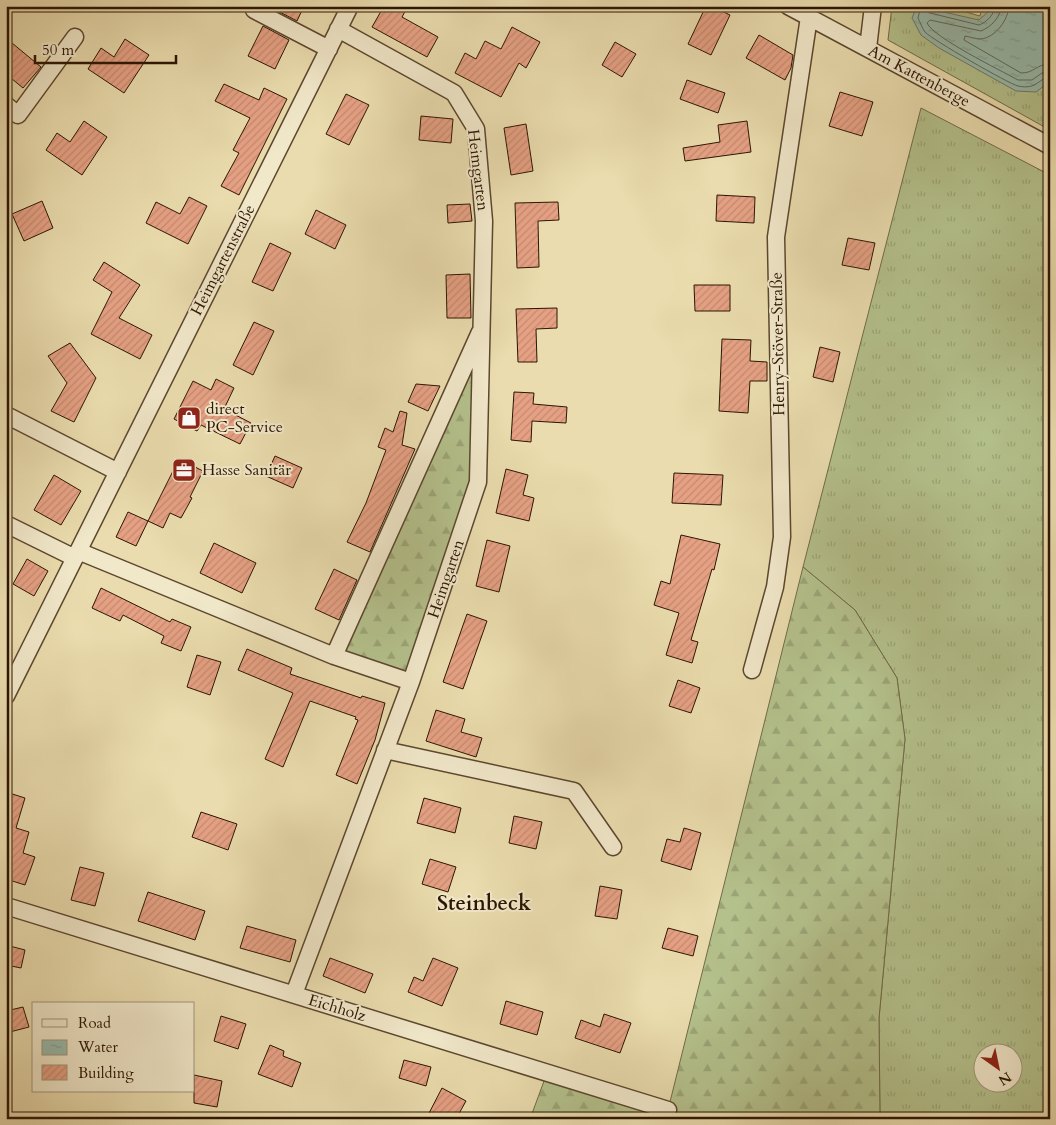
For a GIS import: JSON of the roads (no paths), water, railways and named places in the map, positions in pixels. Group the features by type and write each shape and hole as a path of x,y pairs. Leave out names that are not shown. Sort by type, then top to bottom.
{"street":[{"name":"Heimgartenstraße","path":"6,696 350,6"},
{"name":"Am Kattenberge","path":"788,6 1050,146"},
{"path":"868,48 873,6"},
{"path":"254,10 329,49"},
{"name":"Henry-Stöver-Straße","path":"752,670 775,586 782,536 776,236 809,17"},
{"name":"Heimgarten","path":"294,994 411,682 478,482 484,221 476,129 454,92 338,29"},
{"path":"6,105 18,115 75,37"},
{"name":"Heimgarten","path":"334,656 483,325"},
{"path":"6,415 118,472"},
{"path":"6,524 76,554 334,656 411,682"},
{"path":"385,750 574,791 613,847"},
{"name":"Eichholz","path":"6,906 668,1110"}],"water":[{"path":"917,6 979,20 989,11 991,6 1050,6 1049,82 1036,92 1016,91 939,48 921,35 912,18"}],"place":[{"name":"direct PC-Service","path":"189,418"},
{"name":"Hasse Sanitär","path":"184,470"}],"district":[{"name":"Steinbeck","path":"484,903"}]}
